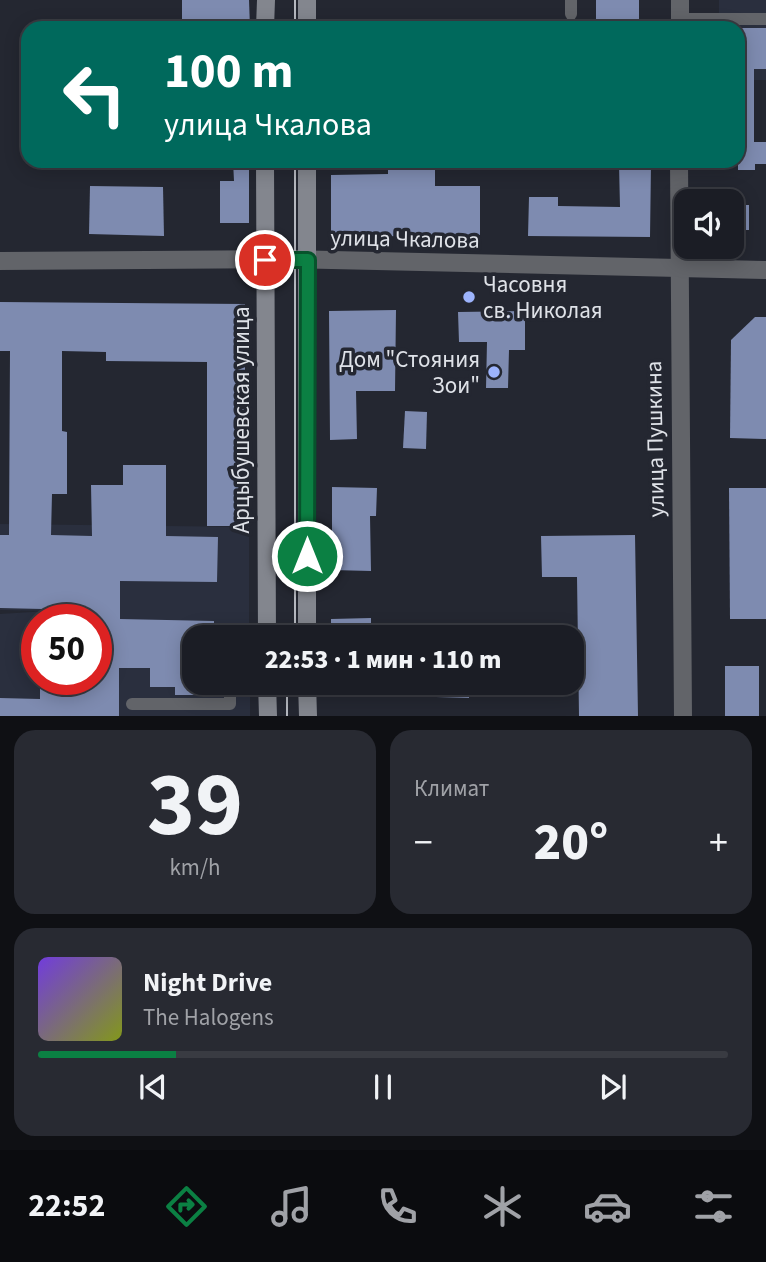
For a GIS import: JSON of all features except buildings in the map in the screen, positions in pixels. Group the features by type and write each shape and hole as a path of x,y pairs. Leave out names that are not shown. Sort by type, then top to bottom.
{"main road":[{"path":"265,0 265,21"},
{"path":"307,0 307,21"},
{"name":"Арцыбушевская улица","path":"265,168 267,625"},
{"path":"307,168 307,625"},
{"path":"267,695 268,716"},
{"path":"307,695 307,716"}],"street":[{"path":"680,0 680,21"},
{"name":"улица Пушкина","path":"679,168 682,716"},
{"name":"улица Чкалова","path":"0,261 308,260 766,270"}],"lane":[{"path":"571,0 571,14"},
{"path":"732,21 766,19"},
{"path":"132,704 230,704 230,695"}],"shaded area":[{"path":"719,0 766,0 766,80 745,80 745,21 719,21"},
{"path":"0,524 249,527 249,625 182,625 182,695 250,695 250,716 0,716 0,614 21,613 21,695 112,695 112,604 21,604 21,610 0,610"}],"tram line":[{"path":"295,0 295,21"},
{"path":"295,168 295,625"},
{"path":"287,695 287,716"}],"place":[{"name":"Часовня св. Николая","path":"469,297"},
{"name":"Дом \"Стояния Зои\"","path":"494,372"}],"route":[{"path":"265,260 308,260 307,556"}]}
